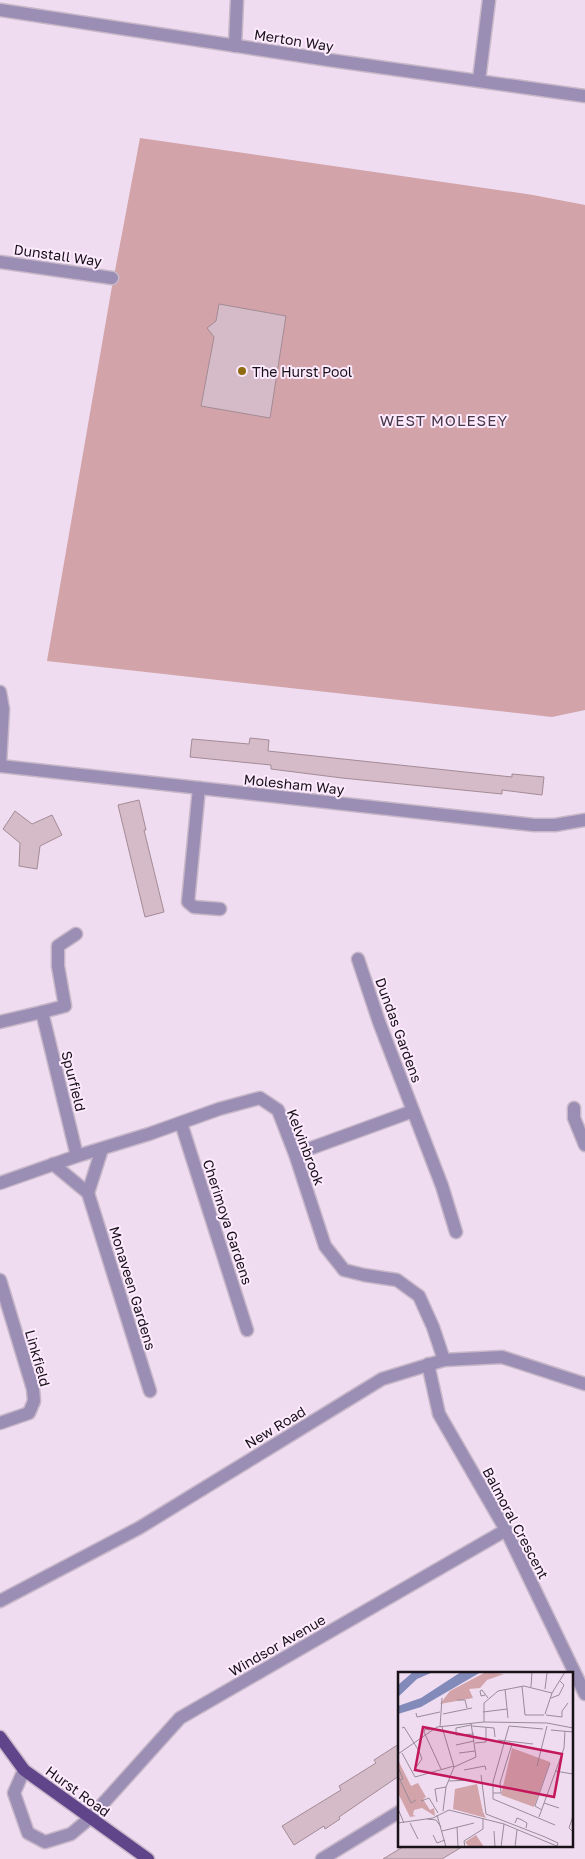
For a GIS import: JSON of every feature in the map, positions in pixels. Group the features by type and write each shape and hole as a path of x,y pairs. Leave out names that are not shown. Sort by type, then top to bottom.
{"main road":[{"name":"Hurst Road","path":"0,1737 24,1770 148,1859"}],"street":[{"path":"235,46 236,0"},
{"path":"479,80 489,0"},
{"name":"Merton Way","path":"0,10 585,96"},
{"name":"Dunstall Way","path":"0,262 112,278"},
{"path":"0,692 3,709 0,765"},
{"name":"Molesham Way","path":"0,765 534,825 555,825 585,820"},
{"path":"199,788 188,902 194,907 220,909"},
{"path":"0,1022 65,1006 58,966 58,946 76,934"},
{"name":"Dundas Gardens","path":"358,960 379,1022 442,1186 456,1232"},
{"name":"Spurfield","path":"42,1012 77,1156"},
{"name":"Kelvinbrook","path":"0,1183 219,1109 260,1098 278,1110 295,1154 325,1246 344,1270 398,1280 419,1296 444,1360"},
{"path":"574,1108 574,1118 585,1145"},
{"path":"295,1154 413,1111"},
{"name":"Cherimoya Gardens","path":"181,1123 247,1330"},
{"path":"52,1164 88,1193 102,1149"},
{"name":"Monaveen Gardens","path":"88,1193 150,1391"},
{"name":"Linkfield","path":"0,1280 33,1389 34,1401 29,1413 0,1423"},
{"name":"New Road","path":"0,1601 139,1528 382,1379 444,1360 502,1357 585,1384"},
{"name":"Balmoral Crescent","path":"428,1364 439,1414 506,1530 585,1694"},
{"name":"Windsor Avenue","path":"24,1770 14,1793 28,1834 44,1842 71,1834 90,1818 180,1718 506,1530"},
{"path":"322,1859 398,1813"}],"shaded area":[{"path":"140,138 533,195 585,205 585,710 552,717 47,661 111,292"}],"building":[{"name":"The Hurst Pool","path":"219,304 286,316 270,418 201,406 214,337 207,328 216,321"},
{"path":"250,738 269,740 268,751 512,777 512,774 544,777 542,795 502,790 502,794 342,778 271,769 271,765 190,757 192,739 249,744"},
{"path":"139,800 146,830 144,830 164,912 145,917 118,805"},
{"path":"15,811 32,824 52,815 62,835 40,846 37,869 19,866 20,843 3,829"},
{"path":"398,1745 398,1777 339,1817 340,1819 325,1829 324,1826 294,1845 282,1826 341,1790 339,1786 376,1763 374,1760"},
{"path":"404,1846 463,1846 442,1859 383,1859"}],"place":[{"name":"The Hurst Pool","path":"242,371"}],"district":[{"name":"WEST MOLESEY","path":"444,420"}]}
